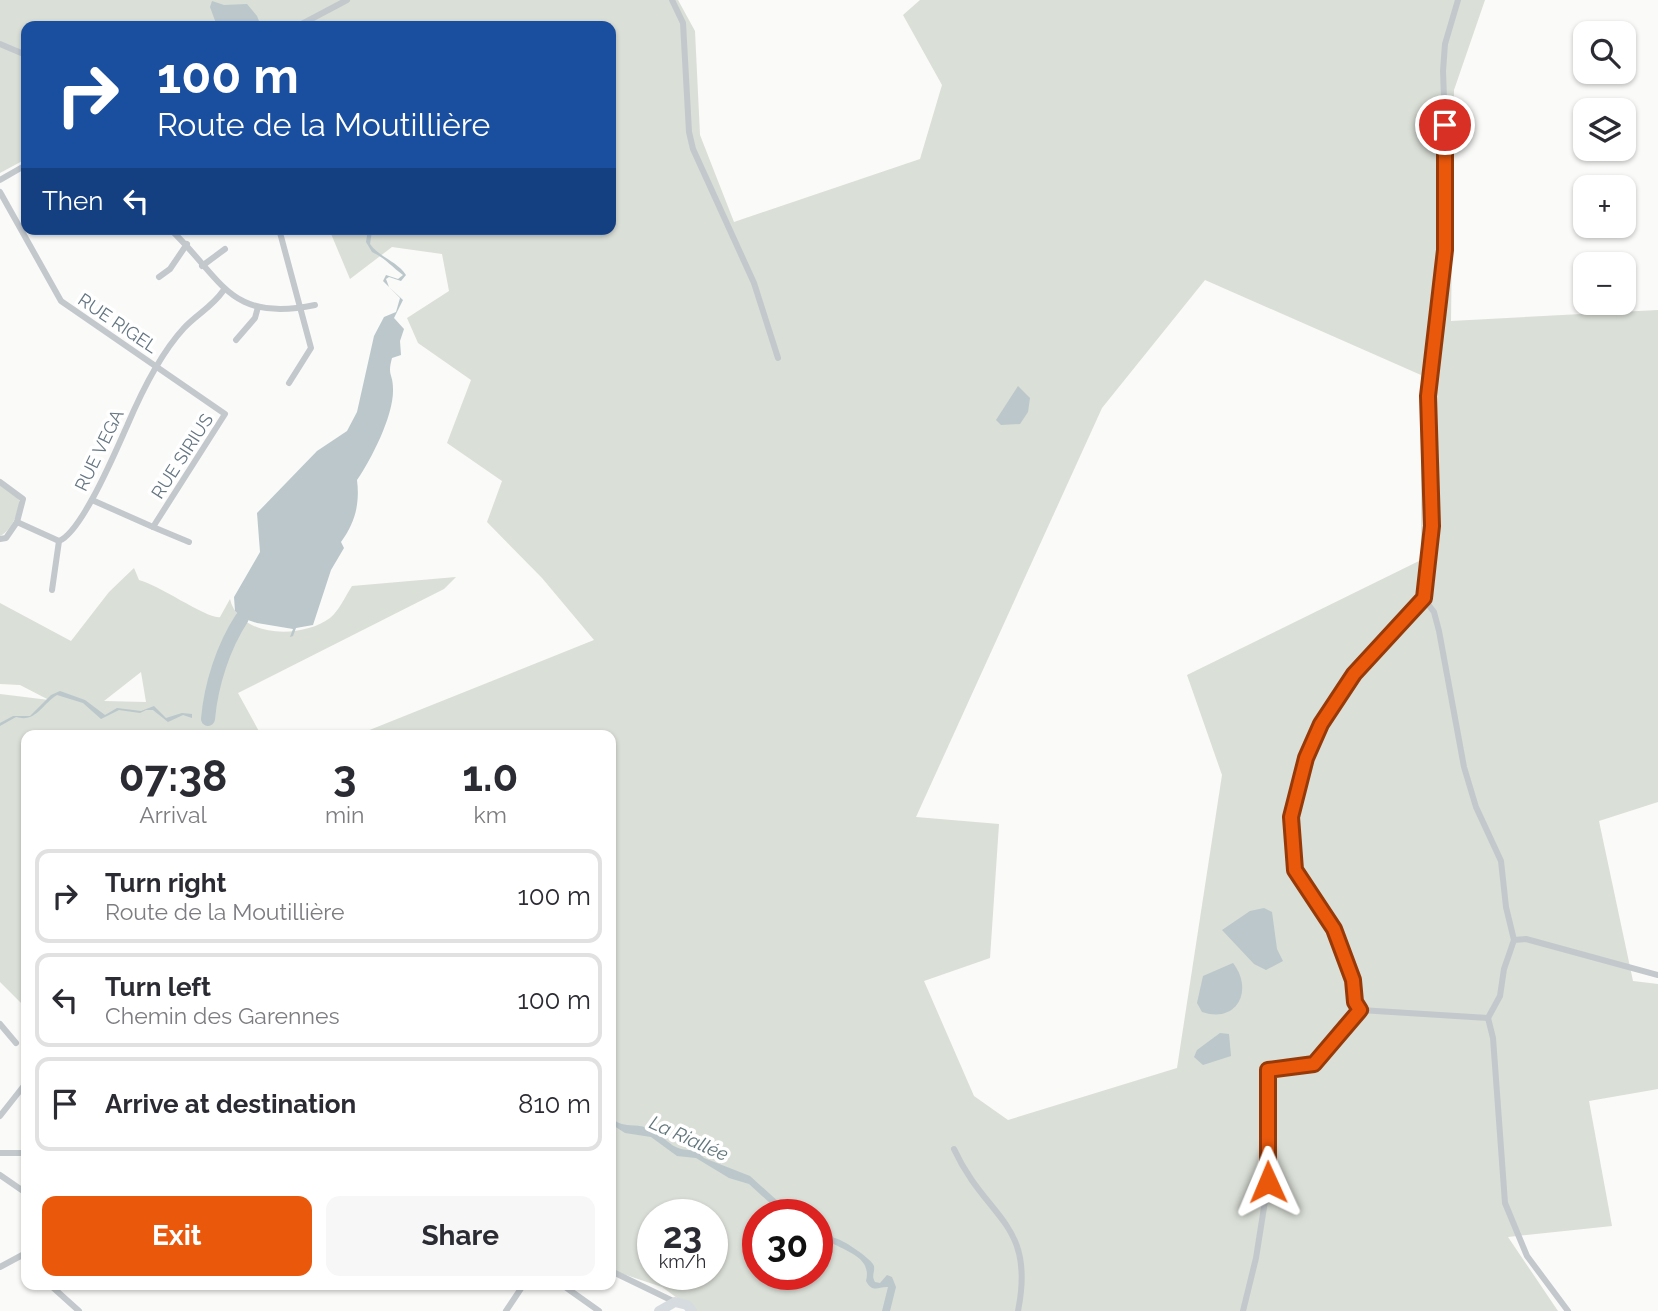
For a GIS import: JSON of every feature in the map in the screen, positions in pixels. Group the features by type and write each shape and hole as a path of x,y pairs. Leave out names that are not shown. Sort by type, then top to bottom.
{"main road":[{"path":"660,1309 675,1302 694,1310"}],"street":[{"path":"307,21 347,0"},
{"path":"672,0 683,23 689,132 693,149 754,283 778,358"},
{"path":"1360,1010 1355,1002 1353,980 1334,929 1295,870 1290,836 1292,801 1321,724 1354,674 1424,598 1432,526 1428,396 1445,250 1447,180 1443,71 1447,36 1458,0"},
{"path":"0,44 21,53"},
{"path":"0,180 21,168"},
{"name":"RUE RIGEL","path":"0,192 21,230"},
{"name":"RUE RIGEL","path":"24,235 61,301 158,367"},
{"path":"177,235 223,290 258,307 277,310 315,305"},
{"path":"281,235 311,348 289,383"},
{"path":"159,277 170,269 187,244"},
{"path":"202,266 225,249"},
{"name":"RUE VEGA","path":"59,541 69,534 92,500 158,367 186,326 208,310 223,290"},
{"path":"236,340 255,318 258,307"},
{"name":"RUE SIRIUS","path":"153,527 225,417 222,409 158,367"},
{"path":"0,482 23,499 17,522 6,538 0,539"},
{"path":"92,500 189,542"},
{"path":"17,522 59,541 52,590"},
{"path":"1424,598 1434,612 1439,631 1471,791 1501,861 1506,907 1514,940 1504,969 1500,996 1488,1018 1493,1038 1502,1188 1507,1211 1527,1256 1568,1311"},
{"path":"1514,940 1526,939 1658,975"},
{"path":"1360,1010 1488,1018"},
{"path":"1243,1311 1256,1258 1268,1182 1268,1070 1314,1064 1360,1010"},
{"path":"0,1024 16,1043"},
{"path":"0,1116 21,1089"},
{"path":"954,1149 970,1180 1013,1233 1022,1258 1024,1280 1018,1311"},
{"path":"0,1153 21,1153"},
{"path":"0,1175 21,1190"},
{"path":"0,1268 21,1258"},
{"path":"616,1273 637,1283"},
{"path":"56,1290 79,1311"},
{"path":"506,1311 520,1290"},
{"path":"569,1290 593,1309"},
{"path":"650,1290 660,1309"},
{"path":"652,1290 675,1302"}],"shaded area":[{"path":"0,0 678,0 695,31 700,135 734,222 920,159 942,85 903,15 920,0 1485,0 1454,90 1451,321 1573,315 1636,315 1636,311 1658,310 1658,802 1599,821 1633,981 1658,984 1658,1089 1589,1101 1612,1226 1508,1237 1558,1311 695,1311 666,1290 728,1290 728,1199 637,1199 637,1279 616,1272 616,730 369,730 594,640 542,578 487,522 502,481 447,443 471,380 418,343 407,318 449,291 442,254 392,247 350,279 332,235 616,235 616,21 21,21 21,162 0,173","holes":["1205,280 1421,375 1421,560 1187,675 1222,775 1177,1068 1008,1120 974,1096 924,981 990,958 999,824 916,817 1102,408"]},
{"path":"212,1 224,5 247,4 259,21 215,21 210,7"},
{"path":"367,235 371,235 370,244 406,275 401,281 389,277 386,279 389,287 383,281 386,275 398,279 403,275 372,252 366,242"},
{"path":"389,287 403,300 394,318 404,329 400,341 401,355 392,358 390,372 393,389 390,411 375,449 357,480 355,513 341,542 344,548 331,570 313,625 296,628 290,637 293,629 257,623 242,618 235,611 234,597 260,552 257,513 317,451 347,431 357,412 374,336 384,317 396,312 400,298"},
{"path":"1018,386 1030,398 1028,412 1020,424 1001,425 996,420"},
{"path":"0,485 16,496 19,504 11,526 0,536"},
{"path":"134,568 139,580 206,613 220,617 230,599 236,612 245,621 258,628 288,632 318,625 330,618 352,586 456,577 444,589 238,693 258,730 21,730 21,1003 0,982 0,694 49,700 20,685 0,684 0,603 71,641 109,592","holes":["141,672 146,702 104,701"]},
{"path":"60,691 85,700 105,715 117,708 141,711 154,706 166,718 182,713 192,714 192,718 183,715 168,722 153,710 140,713 119,710 101,719 83,703 57,695 34,715 23,718 16,717 0,726 0,723 13,716 30,716 51,695"},
{"path":"1264,908 1272,912 1277,949 1283,961 1266,970 1254,964 1222,930 1250,911"},
{"path":"1233,963 1242,984 1242,994 1238,1002 1233,1009 1225,1013 1202,1012 1197,1003 1203,976"},
{"path":"1220,1033 1229,1034 1231,1056 1203,1065 1194,1057 1197,1050"},
{"name":"La Riallée","path":"616,1121 647,1128 680,1149 696,1150 704,1158 750,1176 775,1199 766,1199 749,1184 729,1178 696,1158 677,1156 651,1137 625,1133 616,1127"},
{"path":"833,1237 868,1259 874,1266 875,1282 880,1283 887,1275 892,1277 896,1287 890,1311 882,1311 888,1287 871,1287 866,1281 867,1273 862,1261 833,1244"}],"waterway":[{"path":"208,719 219,667 242,618"}],"route":[{"path":"1268,1182 1268,1070 1305,1068 1314,1064 1360,1010 1355,1002 1353,980 1334,929 1302,886 1295,870 1290,836 1292,801 1321,724 1354,674 1385,637 1424,598 1432,526 1428,396 1445,250 1445,125"}]}
